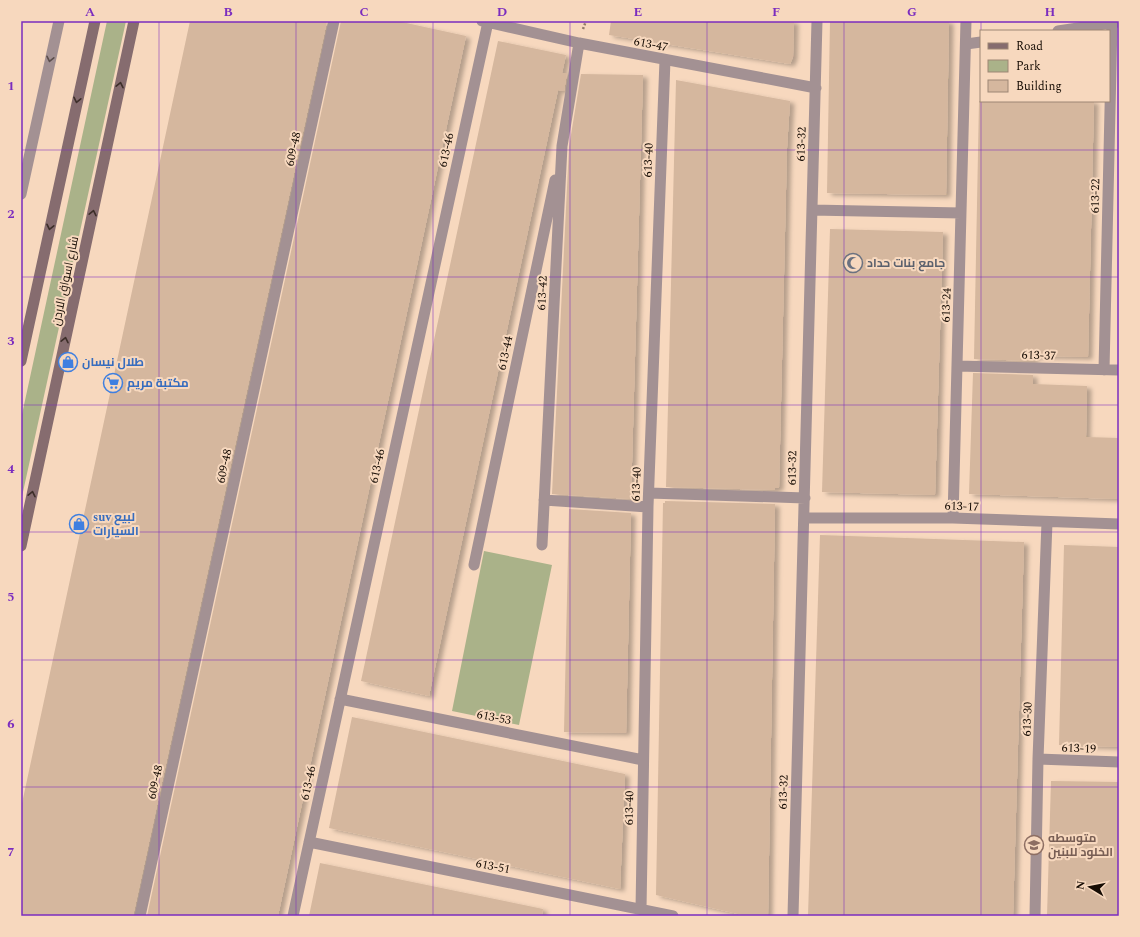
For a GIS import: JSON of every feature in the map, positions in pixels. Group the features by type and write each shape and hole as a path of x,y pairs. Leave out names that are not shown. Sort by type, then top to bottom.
{"main road":[{"path":"21,362 95,21"},
{"name":"شارع اسواق الاردن","path":"21,546 134,21"}],"street":[{"path":"21,194 59,21"},
{"name":"609-48","path":"140,916 334,21"},
{"name":"613-32","path":"793,916 817,21"},
{"name":"613-24","path":"953,518 966,21"},
{"name":"613-47","path":"485,22 579,43 816,88"},
{"name":"613-46","path":"293,916 485,22"},
{"path":"1065,30 1116,23"},
{"name":"613-22","path":"1104,370 1116,23"},
{"path":"966,44 980,42"},
{"name":"613-42","path":"542,545 562,146 579,43"},
{"name":"613-40","path":"641,909 648,507 665,60"},
{"name":"613-44","path":"474,565 562,146"},
{"path":"812,210 962,213"},
{"name":"613-37","path":"957,366 1119,370"},
{"path":"649,493 805,498"},
{"path":"544,500 648,507"},
{"name":"613-17","path":"804,518 953,518 1119,524"},
{"name":"613-30","path":"1035,916 1038,759 1047,522"},
{"name":"613-53","path":"340,699 643,760"},
{"name":"613-19","path":"1038,759 1119,762"},
{"name":"613-51","path":"309,842 672,916"}],"green space":[{"path":"107,21 126,21 21,501 21,419"},
{"path":"484,551 552,565 519,725 452,711"}],"building":[{"path":"190,21 327,21 133,916 21,916 21,808"},
{"path":"341,21 397,21 466,36 278,916 147,916"},
{"path":"611,21 794,21 793,57 790,64 609,35"},
{"path":"830,21 949,21 946,195 827,193"},
{"path":"498,41 566,55 562,73 567,73 564,91 558,90 429,696 361,681"},
{"path":"581,74 643,75 631,499 552,494 569,147"},
{"path":"676,80 790,101 787,148 779,488 775,488 775,490 666,487"},
{"path":"979,101 1094,102 1088,357 1034,356 1034,361 974,359"},
{"path":"830,229 943,232 935,495 822,492"},
{"path":"973,373 1033,375 1033,384 1087,386 1086,437 1119,438 1119,499 969,494"},
{"path":"665,501 775,504 768,916 747,916 656,895 663,503 665,503"},
{"path":"569,509 631,513 626,733 564,732"},
{"path":"820,535 1024,542 1013,916 808,916"},
{"path":"1064,545 1119,547 1119,747 1059,745"},
{"path":"352,717 625,774 620,889 329,828"},
{"path":"1051,781 1119,782 1119,916 1047,916"},
{"path":"320,863 543,909 542,916 309,916"}],"place":[{"name":"جامع بنات حداد","path":"853,263"},
{"name":"طلال نيسان","path":"68,362"},
{"name":"مكتبة مريم","path":"113,383"},
{"name":"suv لبيع السيارات","path":"79,524"},
{"name":"متوسطه الخلود للبنين","path":"1034,845"}]}
